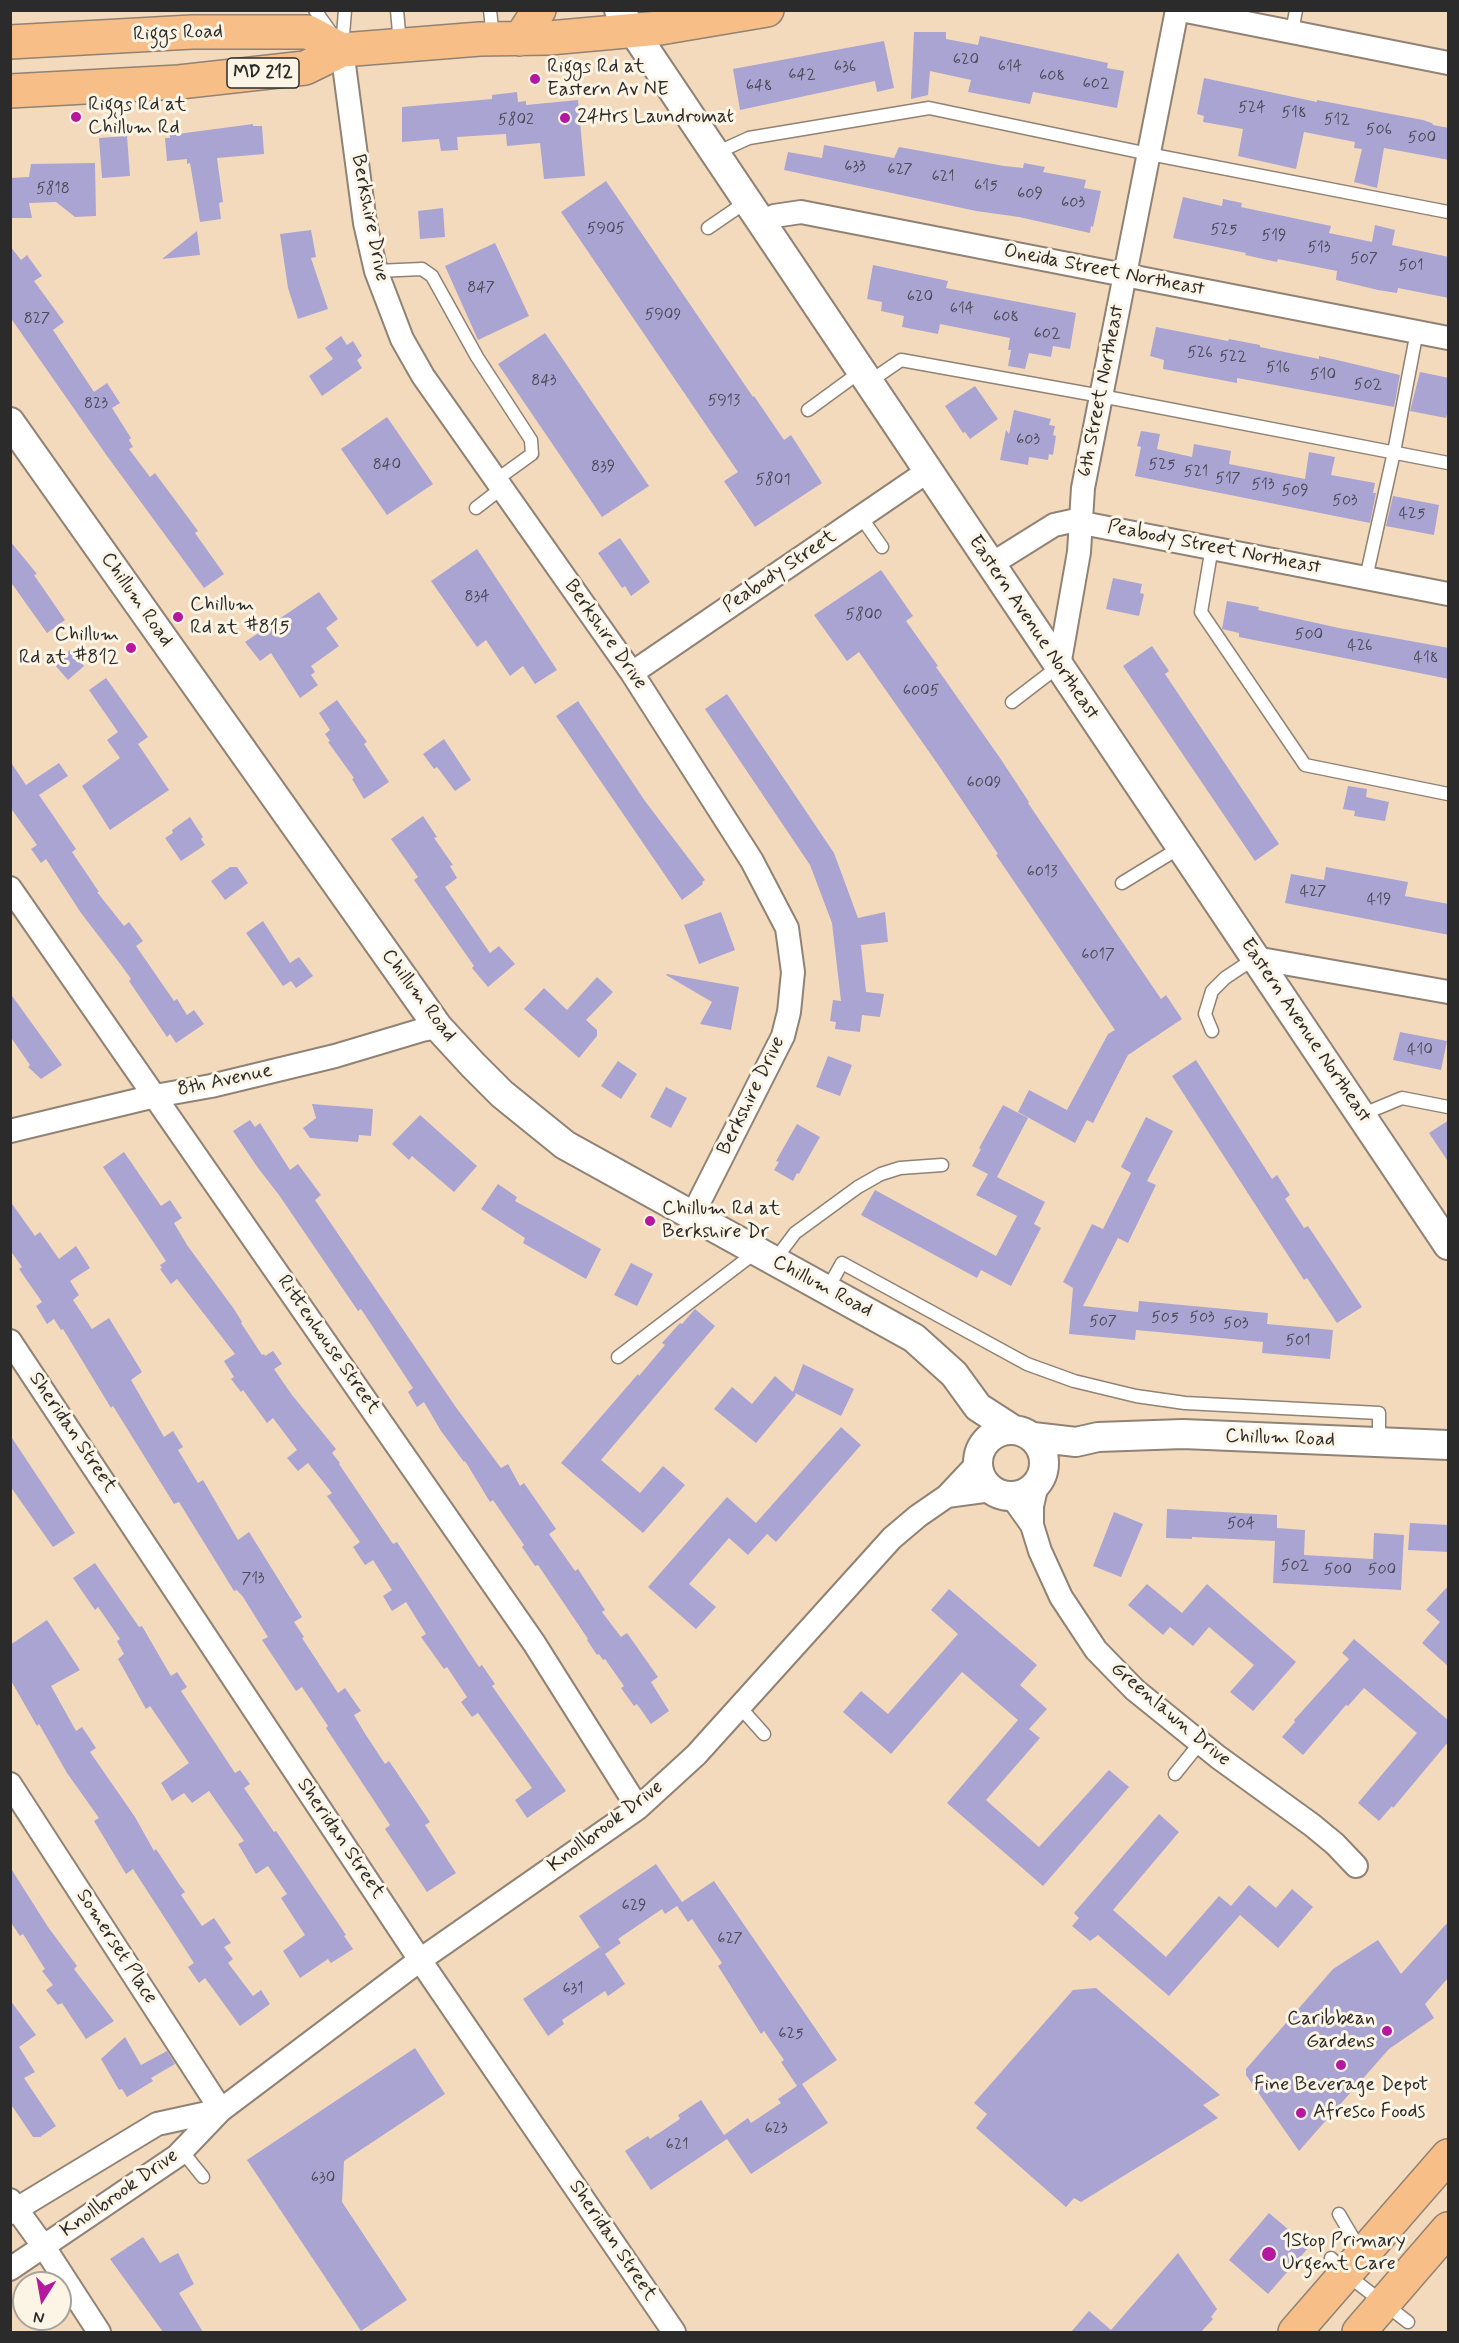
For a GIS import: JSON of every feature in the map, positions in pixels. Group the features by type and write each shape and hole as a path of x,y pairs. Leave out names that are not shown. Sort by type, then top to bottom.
{"main road":[{"path":"501,30 539,10"},
{"path":"625,20 660,28 767,10"},
{"name":"MD 212","path":"10,91 179,82 305,68 342,50 400,45 501,30 549,38 625,20"},
{"name":"Riggs Road","path":"10,42 190,27 308,32 342,50"},
{"path":"1295,2332 1347,2262 1449,2156"},
{"path":"1359,2332 1396,2313 1449,2229"}],"street":[{"path":"1179,10 1294,21 1449,63"},
{"name":"6th Street Northeast","path":"1059,666 1079,552 1083,488 1179,10"},
{"name":"Eastern Avenue Northeast","path":"625,20 1361,1115 1436,1211 1449,1245"},
{"name":"Berkshire Drive","path":"342,50 365,223 376,271 398,331 412,357 632,673 752,861 787,928 792,954 792,992 783,1036 692,1216"},
{"name":"Oneida Street Northeast","path":"753,212 774,216 801,212 1449,338"},
{"name":"Chillum Road","path":"10,422 438,1027 502,1094 565,1145 914,1338 954,1374 978,1407 984,1428 980,1454"},
{"name":"Peabody Street","path":"632,673 928,471"},
{"name":"Peabody Street Northeast","path":"990,565 1054,525 1072,521 1449,594"},
{"name":"Rittenhouse Street","path":"10,888 534,1643 638,1808"},
{"path":"1255,958 1449,992"},
{"name":"8th Avenue","path":"10,1131 154,1096 245,1078 438,1027"},
{"name":"Sheridan Street","path":"10,1341 420,1960 674,2332"},
{"name":"Chillum Road","path":"978,1407 1022,1433 1076,1442"},
{"path":"996,1433 1022,1433 1040,1446 1044,1457 1041,1476 1023,1494 1002,1493 983,1482 980,1454 996,1433"},
{"name":"Chillum Road","path":"1041,1476 1056,1456 1076,1442 1098,1437 1183,1434 1449,1445"},
{"name":"Knollbrook Drive","path":"10,2269 182,2151 221,2110 420,1960 638,1808 696,1755 892,1538 947,1496 980,1454"},
{"name":"Greenlawn Drive","path":"1041,1476 1032,1506 1032,1525 1040,1551 1061,1597 1096,1650 1135,1690 1200,1743 1312,1825 1356,1866"},
{"name":"Knollbrook Drive","path":"947,1496 1002,1493"},
{"name":"Greenlawn Drive","path":"1002,1493 1032,1525"},
{"name":"Somerset Place","path":"10,1784 221,2110"},
{"name":"Knollbrook Drive","path":"12,2207 157,2124 221,2110"},
{"path":"12,2207 44,2247 99,2332"}],"lane":[{"path":"315,10 342,50"},
{"path":"342,50 345,10"},
{"path":"397,10 400,45"},
{"path":"714,154 749,138 929,108 1149,154 1449,212"},
{"path":"708,228 753,212"},
{"path":"376,271 422,269 432,276 477,357 531,440 532,454 476,508"},
{"path":"1366,578 1418,332"},
{"path":"808,410 864,377 902,360 1449,463"},
{"path":"861,517 882,547"},
{"path":"1212,547 1201,612 1305,765 1449,794"},
{"path":"1012,702 1059,666"},
{"path":"1122,883 1181,847"},
{"path":"1212,1031 1205,1014 1212,991 1225,978 1255,958"},
{"path":"1361,1115 1402,1098 1449,1107"},
{"path":"618,1357 765,1257 795,1233 881,1174 900,1167 942,1165"},
{"path":"827,1290 842,1263 1027,1364 1074,1381 1136,1396 1185,1402 1378,1413 1379,1443"},
{"path":"739,1706 764,1734"},
{"path":"1175,1774 1200,1743"},
{"path":"182,2151 203,2177"},
{"path":"1339,2214 1347,2262 1396,2313"}],"building":[{"path":"914,32 946,32 946,39 978,45 980,36 1108,63 1107,68 1124,71 1117,108 1033,92 1030,104 968,92 971,80 930,71 928,95 911,99"},
{"path":"884,41 894,88 877,92 875,81 740,110 733,69"},
{"path":"1204,78 1317,102 1317,100 1423,120 1433,125 1449,128 1449,160 1384,148 1377,188 1354,182 1362,149 1354,148 1355,142 1304,132 1296,169 1238,156 1243,129 1203,122 1204,116 1197,114"},
{"path":"517,92 518,102 526,101 526,105 578,100 585,176 544,179 540,143 507,146 506,134 457,137 458,150 441,151 439,139 402,142 402,107 492,99 492,95"},
{"path":"253,124 253,126 262,126 264,154 217,158 223,202 219,203 221,219 200,222 190,163 187,164 187,159 167,161 165,138 170,138 170,135"},
{"path":"127,136 130,176 102,178 99,138"},
{"path":"824,145 894,158 899,147 1004,166 1023,168 1024,163 1045,167 1043,172 1086,180 1084,188 1101,191 1093,227 1091,226 1090,233 784,170 788,152 822,158"},
{"path":"95,163 96,216 75,217 56,202 29,203 32,218 10,218 10,178 29,177 31,164"},
{"path":"606,181 753,397 784,440 791,435 822,483 755,527 724,481 738,472 561,212"},
{"path":"1183,197 1222,206 1223,199 1242,203 1241,207 1331,226 1329,233 1372,242 1375,225 1395,230 1392,245 1449,257 1449,298 1398,288 1397,293 1378,290 1336,280 1337,271 1278,259 1277,262 1173,238"},
{"path":"443,208 445,237 420,239 418,211"},
{"path":"311,230 316,257 311,258 328,309 298,319 288,288 280,234"},
{"path":"197,231 200,255 162,259"},
{"path":"495,243 529,316 478,340 445,266"},
{"path":"10,246 21,260 27,255 42,276 34,281 64,322 53,330 94,392 107,383 120,403 112,408 131,438 129,440 133,447 129,449 150,477 155,473 198,531 195,533 224,574 204,588 107,456 10,317"},
{"path":"873,265 948,281 946,288 1076,313 1070,349 1053,346 1051,357 1029,353 1025,369 1008,366 1011,350 1008,350 1010,338 940,324 938,334 902,327 904,316 881,311 882,302 867,299"},
{"path":"1156,327 1260,345 1260,347 1319,359 1319,356 1400,375 1394,407 1237,378 1237,383 1163,369 1164,360 1150,356"},
{"path":"545,333 649,486 602,517 498,364"},
{"path":"341,336 347,345 353,341 362,356 357,360 362,368 322,396 309,376 333,359 325,348"},
{"path":"1420,372 1449,378 1449,406 1446,418 1410,411"},
{"path":"975,386 998,419 970,439 965,432 963,433 945,406"},
{"path":"1014,410 1051,419 1049,425 1055,426 1053,435 1056,436 1053,455 1049,454 1048,460 1029,457 1028,465 1000,460 1006,430 1009,434"},
{"path":"387,417 433,484 387,515 341,449"},
{"path":"1141,431 1160,434 1157,449 1192,457 1194,444 1231,451 1229,464 1305,479 1309,452 1335,457 1331,475 1375,483 1373,493 1376,493 1370,523 1135,476 1141,447 1137,446"},
{"path":"1393,496 1439,505 1434,535 1386,526"},
{"path":"620,538 650,582 631,596 625,586 622,588 598,553"},
{"path":"10,541 37,574 34,575 65,620 47,633 10,581"},
{"path":"477,549 557,670 535,684 523,666 510,676 486,640 477,647 431,581"},
{"path":"881,570 913,616 906,621 938,666 936,667 1000,758 1161,999 1166,995 1182,1019 1128,1055 1093,1123 1087,1120 1075,1143 1018,1112 1029,1090 1067,1110 1108,1034 1115,1030 996,855 998,854 939,766 859,652 847,661 814,615"},
{"path":"1113,578 1142,584 1140,593 1144,594 1139,616 1106,609"},
{"path":"319,592 338,619 326,628 339,646 311,666 315,672 311,675 318,685 300,698 271,653 260,661 245,642"},
{"path":"1227,601 1339,628 1449,648 1449,679 1239,637 1239,633 1222,629"},
{"path":"1152,646 1169,671 1165,674 1279,844 1255,861 1123,666"},
{"path":"70,650 84,666 68,680 54,664"},
{"path":"106,678 148,737 138,744 169,790 110,830 82,786 120,758 107,740 118,732 89,690"},
{"path":"727,694 834,853 858,918 885,912 888,942 861,945 866,992 884,994 880,1017 862,1015 860,1032 835,1029 836,1022 830,1021 833,1000 841,1001 832,923 810,865 705,709"},
{"path":"337,700 367,742 364,744 389,782 364,799 352,779 354,778 328,742 330,741 325,734 330,730 319,713"},
{"path":"578,701 645,801 705,880 682,900 556,716"},
{"path":"444,739 471,780 455,791 437,767 434,769 423,754"},
{"path":"10,761 26,785 59,763 68,776 39,795 76,849 72,852 99,892 97,892 124,926 129,922 143,941 136,946 174,1001 177,999 187,1015 194,1010 204,1024 176,1043 170,1034 167,1037 129,981 131,979 81,913 46,859 41,863 31,849 37,845 10,807"},
{"path":"1348,786 1367,789 1366,797 1389,802 1385,821 1354,816 1355,811 1343,809"},
{"path":"423,816 437,837 434,838 453,865 450,866 457,878 445,887 490,953 499,946 515,964 488,987 472,968 474,966 414,880 418,877 391,839"},
{"path":"190,817 203,837 201,839 205,845 181,861 165,838"},
{"path":"230,867 237,867 248,883 225,900 211,881"},
{"path":"1326,867 1408,882 1405,896 1449,904 1449,935 1285,903 1291,874 1324,880"},
{"path":"721,912 735,950 699,964 684,925"},
{"path":"263,921 290,963 299,957 313,976 296,988 291,981 283,986 246,933"},
{"path":"667,974 739,987 731,1030 700,1024 712,1002"},
{"path":"597,977 613,992 586,1020 597,1030 597,1036 579,1058 524,1009 544,988 567,1010"},
{"path":"10,993 62,1065 41,1079 28,1067 30,1065 10,1036"},
{"path":"1400,1032 1447,1041 1441,1070 1393,1060"},
{"path":"828,1056 852,1065 840,1096 816,1087"},
{"path":"1196,1060 1272,1179 1277,1175 1290,1195 1285,1199 1304,1228 1308,1226 1362,1307 1337,1323 1307,1278 1304,1280 1172,1076"},
{"path":"618,1061 637,1074 621,1099 601,1086"},
{"path":"666,1087 687,1098 671,1128 650,1117"},
{"path":"312,1104 373,1109 371,1136 359,1135 358,1142 310,1138 303,1128 316,1118"},
{"path":"1003,1105 1028,1118 997,1177 1045,1202 1034,1224 1041,1228 1011,1286 981,1270 977,1278 861,1215 875,1190 996,1256 1017,1216 976,1195 988,1174 972,1166 981,1149 979,1148"},
{"path":"420,1115 477,1166 454,1192 412,1156 409,1160 392,1144"},
{"path":"1146,1117 1173,1131 1147,1181 1156,1185 1128,1243 1118,1238 1083,1306 1138,1312 1139,1301 1268,1313 1267,1324 1333,1330 1330,1359 1262,1353 1263,1342 1136,1330 1135,1340 1069,1334 1073,1288 1063,1282 1092,1224 1103,1229 1131,1173 1121,1167"},
{"path":"250,1120 255,1127 260,1123 290,1170 298,1164 321,1195 315,1200 455,1406 501,1468 508,1464 520,1486 524,1483 556,1529 549,1534 575,1571 578,1569 605,1610 602,1612 621,1637 627,1633 658,1677 651,1682 669,1711 651,1724 637,1704 634,1706 621,1688 624,1686 605,1659 597,1655 538,1565 535,1566 522,1547 524,1545 493,1500 490,1502 465,1461 441,1431 424,1402 417,1407 408,1392 413,1388 361,1309 358,1311 233,1131"},
{"path":"1449,1120 1449,1163 1429,1133"},
{"path":"797,1124 820,1137 793,1181 774,1170 779,1162 776,1161"},
{"path":"124,1152 161,1206 170,1200 182,1218 174,1223 187,1245 234,1309 262,1355 265,1356 273,1351 282,1364 274,1369 336,1449 332,1453 339,1464 393,1544 397,1542 479,1667 482,1665 495,1684 492,1686 566,1791 527,1818 515,1800 532,1788 478,1713 472,1717 461,1702 467,1697 447,1667 444,1669 421,1637 426,1634 406,1602 392,1611 383,1596 392,1590 373,1560 365,1565 353,1547 360,1542 327,1496 332,1493 308,1463 298,1471 287,1458 297,1450 273,1418 267,1423 243,1390 241,1392 231,1379 234,1377 224,1361 235,1354 177,1279 171,1284 160,1269 162,1268 160,1265 166,1261 103,1167"},
{"path":"498,1184 517,1197 515,1201 601,1249 586,1279 523,1243 525,1238 481,1209"},
{"path":"10,1201 35,1236 40,1232 59,1259 76,1246 90,1268 70,1281 79,1295 73,1300 92,1329 109,1318 142,1372 131,1380 164,1437 173,1431 183,1447 178,1450 198,1483 203,1480 238,1540 249,1532 302,1617 294,1622 304,1637 302,1638 338,1693 345,1688 361,1711 354,1715 364,1732 385,1764 389,1761 430,1822 425,1825 456,1873 427,1892 385,1829 390,1825 326,1728 328,1726 302,1687 296,1691 262,1640 268,1637 243,1597 237,1590 234,1591 179,1502 174,1504 63,1329 61,1330 54,1319 47,1324 36,1306 42,1302 19,1269 22,1267 10,1250"},
{"path":"631,1263 653,1274 637,1306 614,1295"},
{"path":"695,1309 715,1326 601,1460 640,1493 663,1466 685,1485 643,1533 561,1463 638,1374 639,1376 665,1345 662,1343"},
{"path":"803,1364 854,1389 841,1416 795,1393 796,1395 756,1443 714,1409 732,1387 752,1404 775,1376 793,1392"},
{"path":"841,1427 861,1445 776,1542 767,1534 748,1555 729,1538 689,1584 716,1607 696,1629 648,1587 727,1497 756,1523"},
{"path":"10,1435 75,1533 53,1547 10,1486"},
{"path":"1167,1509 1277,1515 1277,1528 1305,1530 1304,1555 1373,1559 1374,1533 1404,1535 1401,1590 1273,1583 1275,1541 1166,1538"},
{"path":"1114,1512 1143,1524 1121,1577 1093,1566"},
{"path":"1410,1523 1449,1525 1449,1552 1408,1550"},
{"path":"95,1563 139,1627 142,1626 171,1676 177,1672 187,1687 181,1691 235,1773 240,1770 250,1784 244,1788 346,1935 344,1936 353,1949 331,1963 328,1959 300,1978 283,1951 305,1935 281,1898 287,1894 268,1866 256,1874 238,1844 244,1841 209,1791 192,1803 184,1793 172,1801 161,1783 189,1763 150,1706 146,1709 118,1659 124,1654 117,1641 120,1639 98,1607 95,1610 73,1578"},
{"path":"1147,1584 1182,1613 1207,1584 1296,1662 1253,1711 1230,1692 1254,1665 1209,1627 1193,1646 1170,1627 1163,1635 1128,1605"},
{"path":"1449,1585 1449,1667 1422,1643 1440,1622 1426,1610"},
{"path":"949,1589 1037,1665 1020,1685 1047,1709 1029,1729 1040,1738 986,1800 1039,1847 1109,1770 1129,1787 1043,1886 947,1803 1018,1720 962,1672 891,1754 843,1712 861,1691 888,1714 958,1634 931,1610"},
{"path":"47,1620 80,1670 51,1686 76,1731 82,1727 96,1748 90,1752 135,1817 154,1851 156,1849 185,1892 181,1895 202,1926 214,1918 231,1943 224,1947 233,1959 228,1963 253,1996 261,1990 270,2004 240,2026 205,1978 199,1983 188,1967 194,1963 133,1869 126,1874 94,1821 99,1818 67,1773 10,1679 10,1645"},
{"path":"1354,1639 1449,1721 1449,1741 1393,1808 1392,1806 1379,1821 1358,1803 1417,1733 1364,1688 1348,1706 1346,1705 1303,1755 1282,1737 1295,1722 1294,1720 1349,1659 1342,1653"},
{"path":"1159,1814 1179,1832 1113,1910 1166,1957 1219,1896 1231,1906 1249,1885 1276,1908 1292,1889 1313,1907 1278,1948 1240,1915 1169,1996 1098,1935 1090,1941 1072,1926 1079,1918 1074,1913"},
{"path":"656,1864 682,1902 714,1881 837,2060 802,2084 828,2123 751,2174 727,2139 651,2190 625,2151 648,2136 650,2139 680,2119 678,2115 701,2100 724,2135 748,2118 751,2123 781,2103 778,2099 797,2086 781,2062 784,2060 764,2031 761,2034 718,1966 722,1963 692,1919 688,1922 677,1906 665,1914 662,1909 618,1939 621,1943 605,1954 625,1984 608,1996 605,1991 562,2020 564,2024 548,2036 523,1999 600,1947 579,1916"},
{"path":"10,1867 48,1927 77,1966 74,1969 114,2021 86,2039 62,2003 58,2005 46,1990 53,1985 42,1971 45,1969 23,1934 20,1936 10,1921"},
{"path":"1449,1921 1449,1977 1425,2004 1434,2018 1389,2049 1299,2151 1246,2075 1246,2069 1333,1969 1378,1940 1401,1974"},
{"path":"1096,1988 1220,2095 1203,2105 1218,2118 1081,2202 1074,2198 1066,2207 976,2128 987,2114 974,2103 1073,1990"},
{"path":"10,2000 36,2035 19,2047 35,2072 24,2078 56,2126 40,2137 33,2137 10,2103"},
{"path":"125,2037 141,2065 167,2051 175,2064 151,2078 153,2081 127,2097 122,2089 119,2090 101,2059"},
{"path":"415,2048 445,2094 344,2161 342,2202 407,2300 361,2331 247,2160"},
{"name":"1Stop Primary Urgent Care","path":"1269,2213 1309,2247 1268,2294 1229,2260"},
{"path":"143,2237 160,2263 178,2253 194,2284 179,2293 203,2332 163,2332 110,2259"},
{"path":"1178,2253 1217,2309 1211,2317 1213,2319 1201,2332 1071,2332 1089,2311 1111,2330"}],"place":[{"name":"Riggs Rd at Eastern Av NE","path":"535,79"},
{"name":"Riggs Rd at Chillum Rd","path":"76,117"},
{"name":"24Hrs Laundromat","path":"565,118"},
{"name":"Chillum Rd at #815","path":"178,617"},
{"name":"Chillum Rd at #812","path":"131,648"},
{"name":"Chillum Rd at Berkshire Dr","path":"650,1221"},
{"name":"Caribbean Gardens","path":"1387,2031"},
{"name":"Fine Beverage Depot","path":"1341,2065"},
{"name":"Afresco Foods","path":"1301,2113"},
{"name":"1Stop Primary Urgent Care","path":"1269,2254"}]}
